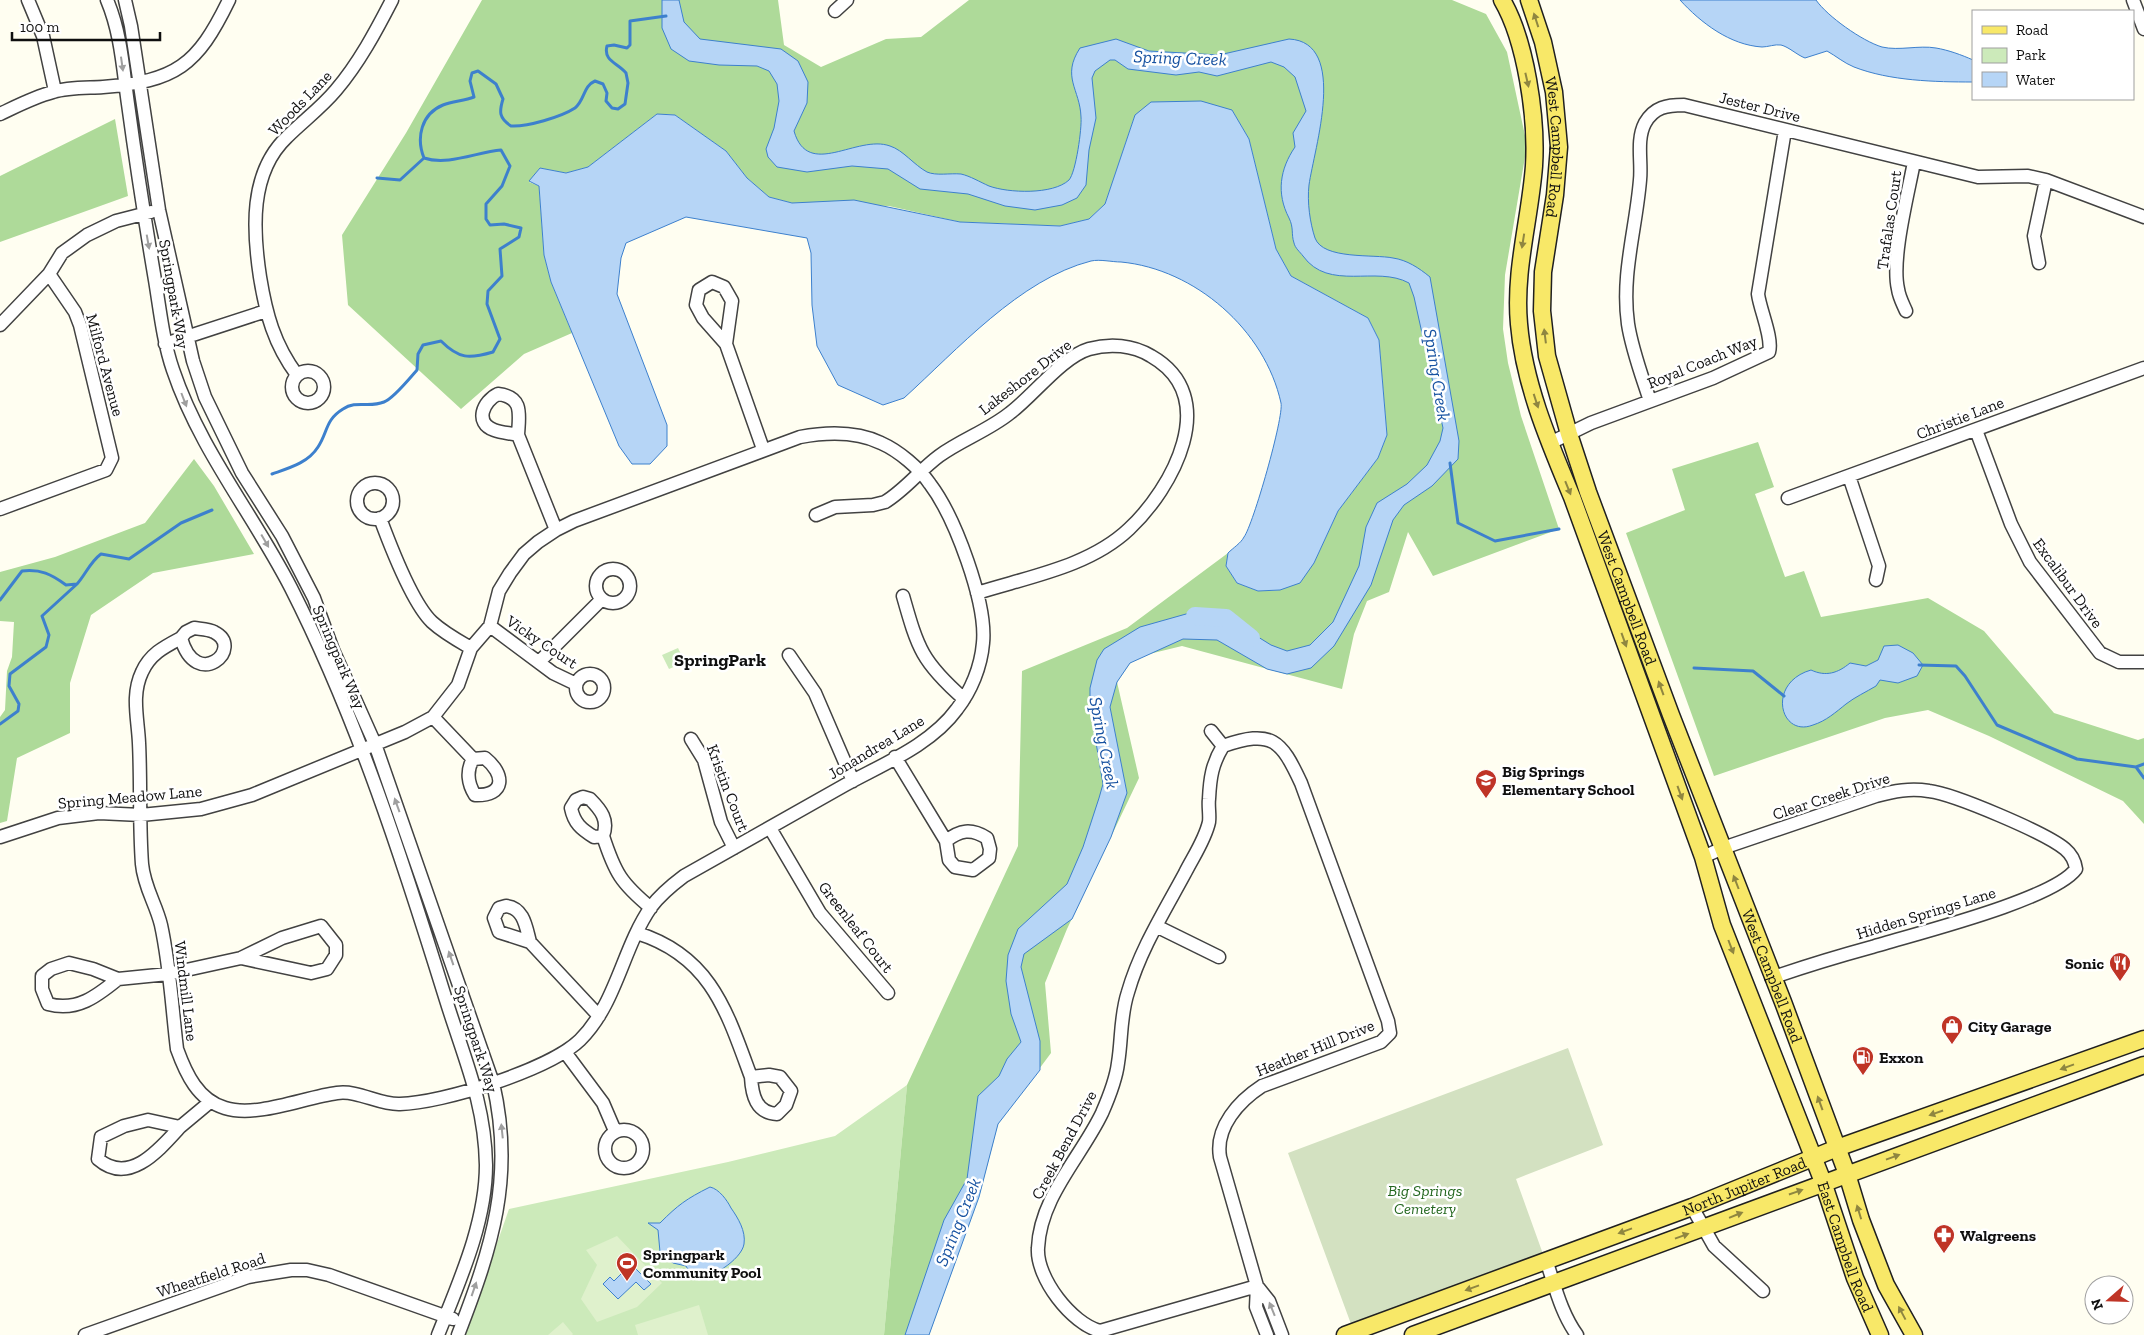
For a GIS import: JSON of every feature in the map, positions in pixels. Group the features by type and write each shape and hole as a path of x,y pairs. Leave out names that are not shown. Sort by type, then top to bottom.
{"main road":[{"name":"West Campbell Road","path":"1502,0 1520,46 1530,93 1534,156 1518,294 1518,324 1525,366 1550,443 1703,857 1722,925 1813,1158"},
{"name":"West Campbell Road","path":"1528,0 1543,42 1554,92 1559,147 1555,195 1543,272 1542,311 1547,356 1588,492 1671,715 1774,977 1847,1174"},
{"path":"1520,46 1543,42"},
{"path":"1654,722 1671,715"},
{"name":"North Jupiter Road","path":"1345,1335 1692,1206 1837,1148 2144,1039"},
{"path":"2113,1050 2120,1074"},
{"name":"North Jupiter Road","path":"1413,1335 2144,1065"},
{"name":"East Campbell Road","path":"1813,1158 1823,1182 1855,1278 1880,1335"},
{"name":"East Campbell Road","path":"1847,1174 1861,1220 1886,1285 1914,1335"}],"street":[{"path":"28,0 43,36 55,91"},
{"name":"Springpark Way","path":"107,0 118,35 143,214 165,344 172,368 189,413 290,588 314,636 361,750 415,898 447,1005 476,1087 485,1136 484,1192 466,1260 438,1335"},
{"name":"Springpark Way","path":"124,0 139,83 158,210 188,338 205,397 223,437 282,536 314,598 334,650 375,744 493,1083 502,1134 502,1188 491,1236 458,1335"},
{"path":"0,114 26,101 55,91 139,83 172,73 193,58 208,40 230,0"},
{"name":"Woods Lane","path":"297,375 282,355 266,311 255,242 255,208 271,158 286,138 309,118 355,68 392,0"},
{"path":"835,11 846,0"},
{"path":"2133,0 2144,29"},
{"name":"Jester Drive","path":"1650,401 1632,346 1628,323 1625,280 1640,180 1641,140 1644,124 1652,114 1662,107 1684,105 1988,179 2028,176 2046,180 2144,218"},
{"name":"Royal Coach Way","path":"1550,443 1650,401 1713,378 1769,352 1770,340 1760,308 1758,294 1784,130"},
{"name":"Trafalas Court","path":"1906,311 1897,288 1897,263 1902,220 1914,162"},
{"path":"2039,263 2034,236 2046,180"},
{"path":"0,325 49,274 62,253 86,235 102,226 158,210"},
{"name":"Milford Avenue","path":"0,509 106,470 112,458 80,325 75,312 49,274"},
{"path":"165,344 266,311"},
{"path":"726,344 762,449"},
{"name":"Lakeshore Drive","path":"816,515 835,507 873,505 884,502 956,445 1009,414 1068,362 1088,350 1121,346 1144,352 1159,360 1178,383 1186,403 1187,418 1182,450 1172,476 1158,496 1119,538 1090,556 977,593"},
{"name":"Christie Lane","path":"1788,498 2144,368"},
{"name":"Excalibur Drive","path":"1976,430 2010,524 2030,562 2074,622 2100,653 2119,662 2144,662"},
{"name":"Jonandrea Lane","path":"375,744 433,717 458,685 471,648 490,626 499,591 510,573 524,554 556,530 762,449 800,436 850,434 881,443 899,454 920,472 930,483 949,516 977,593 984,625 983,644 975,678 964,699 939,728 895,757 684,876 661,895 651,908 637,933 599,1016 580,1039 565,1052 542,1065 493,1083"},
{"path":"518,435 556,530"},
{"path":"1849,476 1880,566 1876,580"},
{"path":"380,518 393,553 422,609 431,621 449,635 471,648"},
{"path":"903,596 920,650 931,667 964,699"},
{"path":"539,662 602,599"},
{"name":"Vicky Court","path":"490,626 553,673 576,684"},
{"name":"Windmill Lane","path":"181,638 157,651 147,662 141,674 138,687 135,716 139,741 142,864 145,885 161,924 177,1049 184,1069 196,1088 210,1102"},
{"path":"789,655 814,692 853,781"},
{"path":"433,717 473,760"},
{"path":"1211,732 1223,746"},
{"name":"Heather Hill Drive","path":"1223,746 1258,737 1274,743 1287,752 1302,783 1388,1021 1390,1033 1381,1042 1262,1086 1246,1096 1233,1110 1226,1124 1218,1150 1223,1176 1257,1286 1256,1307 1266,1335"},
{"name":"Kristin Court","path":"691,739 704,760 721,822 734,848"},
{"name":"Spring Meadow Lane","path":"0,837 58,818 99,813 141,815 201,809 252,795 375,744"},
{"name":"Creek Bend Drive","path":"1223,746 1213,763 1209,822 1199,848 1145,947 1128,991 1121,1017 1118,1063 1113,1086 1102,1113 1052,1199 1039,1236 1038,1259 1048,1285 1080,1322 1089,1328 1100,1331 1257,1286"},
{"path":"895,757 946,841"},
{"name":"Clear Creek Drive","path":"1703,857 1723,848 1876,796 1895,791 1917,789 1947,794 2030,830 2066,849 2074,862"},
{"name":"Greenleaf Court","path":"770,828 820,913 888,993"},
{"path":"603,836 613,868 633,893 651,908"},
{"name":"Hidden Springs Lane","path":"1774,977 2009,904 2070,877 2076,869 2074,862"},
{"path":"118,979 86,1003 61,1008 48,1004 42,989 42,976 51,969 69,963 93,969 118,979 168,974 242,958 282,938 321,926 336,944 336,955 327,969 311,972 242,958"},
{"path":"1156,926 1219,957"},
{"path":"637,933 656,940 685,958 716,990 726,1010 751,1077"},
{"path":"530,942 599,1016"},
{"path":"565,1052 603,1103 615,1131"},
{"path":"180,1127 148,1120 111,1130 101,1137 98,1158 108,1167 114,1169 120,1170 133,1166 157,1152 180,1127 210,1102 227,1109 246,1110 347,1092 398,1104 423,1102 493,1083"},
{"path":"1692,1206 1714,1246 1763,1290"},
{"path":"1546,1260 1568,1323 1577,1335"},
{"name":"Wheatfield Road","path":"85,1335 248,1278 291,1270 307,1270 329,1275 463,1322"},
{"name":"Heather Hill Drive","path":"1257,1286 1269,1301 1282,1335"}],"green space":[{"path":"482,0 778,0 784,45 821,67 886,39 921,37 969,0 1452,0 1486,14 1507,52 1527,145 1505,275 1503,329 1508,363 1521,416 1559,529 1433,576 1408,532 1389,592 1367,601 1354,634 1342,689 1182,646 1145,655 1130,663 1117,682 1139,778 1067,929 1045,983 1051,1053 998,1124 979,1197 929,1335 884,1335 907,1085 1018,846 1022,671 1127,628 1228,553 1226,566 1237,583 1258,591 1280,590 1314,563 1338,511 1378,458 1387,435 1379,340 1368,318 1291,276 1276,249 1249,139 1232,110 1135,115 1105,204 1089,219 1060,226 960,222 889,206 792,203 769,197 747,178 726,151 675,115 657,114 588,167 566,173 540,168 529,182 539,186 544,255 551,282 572,333 524,354 461,409 348,305 342,235 406,133"},
{"path":"115,119 128,196 0,242 0,176"},
{"path":"1758,442 1774,487 1755,494 1785,577 1804,571 1821,617 1928,598 1984,631 2054,713 2138,740 2144,738 2144,824 2123,801 1989,736 1928,710 1885,718 1714,776 1626,533 1685,510 1672,469"},
{"path":"194,459 214,486 254,554 153,573 91,615 70,683 70,733 17,758 7,821 0,823 0,717 5,710 7,671 12,657 14,622 0,621 0,572 55,557 145,523"},
{"path":"678,648 685,662 669,669 662,655"},
{"name":"Big Springs Cemetery","path":"1568,1048 1603,1145 1516,1179 1543,1254 1351,1324 1288,1153"},
{"path":"907,1085 884,1335 465,1335 509,1209 728,1162 835,1136"},
{"path":"617,1236 662,1283 637,1307 597,1322 581,1299 597,1265 586,1250"},
{"path":"699,1305 708,1335 638,1335 635,1325"},
{"path":"563,1322 572,1335 548,1335"}],"water":[{"path":"662,0 679,0 684,22 700,39 781,49 798,61 808,82 807,103 794,131 801,145 810,152 822,154 863,145 877,144 890,146 927,172 961,174 989,186 1018,191 1052,188 1062,185 1072,175 1078,150 1081,123 1080,107 1073,83 1072,67 1080,48 1116,39 1149,51 1219,55 1289,39 1307,45 1318,58 1323,77 1321,124 1308,192 1309,212 1315,238 1320,245 1328,250 1350,255 1398,259 1413,265 1430,277 1459,441 1458,459 1432,486 1404,505 1393,520 1371,585 1334,646 1311,668 1287,674 1267,669 1217,640 1183,639 1130,663 1117,682 1110,707 1127,793 1111,837 1072,919 1024,954 1021,967 1040,1041 1040,1070 998,1124 979,1197 929,1335 905,1335 944,1220 967,1179 978,1096 999,1076 1007,1059 1021,1042 1011,1014 1006,981 1008,955 1018,929 1067,884 1083,847 1103,784 1090,707 1090,688 1097,660 1104,649 1140,627 1186,614 1211,614 1242,627 1271,645 1287,651 1310,645 1333,622 1359,566 1366,527 1377,503 1407,484 1427,465 1440,441 1443,428 1414,297 1409,283 1396,278 1382,276 1339,276 1326,273 1314,267 1296,248 1291,225 1282,199 1281,181 1286,164 1295,147 1293,133 1306,111 1295,77 1284,67 1271,62 1217,76 1199,72 1176,75 1128,69 1115,60 1110,60 1095,71 1092,78 1096,118 1089,150 1086,185 1077,198 1062,205 1035,210 1005,206 968,194 920,189 888,169 852,166 807,172 777,167 768,157 766,149 774,128 779,101 777,84 769,71 757,66 719,65 689,61 671,49 662,28"},
{"path":"1680,0 1816,0 1836,20 1855,34 1874,44 1889,48 1936,48 1972,60 1972,82 1928,81 1882,75 1847,64 1827,51 1805,58 1781,45 1762,47 1739,42 1717,31 1697,17"},
{"path":"1201,101 1232,110 1249,139 1276,249 1291,276 1368,318 1379,340 1387,435 1378,458 1338,511 1314,563 1300,583 1280,590 1258,591 1237,583 1226,566 1228,553 1244,537 1254,513 1278,428 1281,403 1273,376 1260,351 1243,328 1223,308 1200,290 1175,277 1148,267 1121,262 1091,261 1065,270 1039,283 991,318 904,398 883,405 838,385 817,346 812,305 811,253 807,238 686,217 626,243 621,258 617,294 667,425 667,446 650,464 632,464 619,446 551,282 544,255 539,186 529,181 540,168 566,173 588,167 657,114 675,115 726,151 747,178 769,197 792,203 854,200 960,222 1060,226 1089,219 1105,204 1135,115 1151,102"},
{"path":"1898,645 1913,653 1923,665 1917,676 1898,683 1880,680 1876,686 1849,701 1827,719 1813,725 1802,727 1792,724 1786,717 1783,697 1788,686 1797,677 1811,670 1832,673 1850,663 1866,666 1878,660 1884,646"},
{"path":"710,1187 722,1195 736,1216 743,1230 744,1244 742,1250 731,1263 715,1273 699,1277 693,1275 686,1266 673,1263 660,1252 658,1230 648,1223 660,1223 683,1203"},
{"name":"Springpark Community Pool","path":"631,1264 651,1284 644,1290 636,1282 618,1299 603,1284 610,1277 614,1281"}],"waterway":[{"path":"272,474 298,464 314,453 333,417 343,409 358,404 378,404 392,397 417,370 418,354 423,345 441,341 459,354 477,356 493,352 500,339 487,304 488,291 502,276 500,249 519,237 521,228 504,224 490,225 486,219 486,204 502,186 510,166 501,150 453,160 424,158 421,143 422,127 430,114 443,105 474,97 470,81 472,73 478,71 496,84 503,99 502,117 511,126 535,123 553,118 575,108 581,101 588,86 595,81 603,84 607,93 606,101 612,108 618,109 625,104 628,83 626,73 607,55 607,46 614,45 627,48 630,45 630,21 666,16"},
{"path":"377,178 400,180 424,158"},
{"path":"1450,463 1458,523 1495,541 1559,529"},
{"path":"0,600 22,571 40,572 50,575 66,585 77,584 101,554 129,559 181,523 212,510"},
{"path":"0,724 18,711 19,704 9,686 10,674 46,647 49,635 42,616 77,584"},
{"name":"Spring Creek","path":"1195,616 1226,618 1251,638"},
{"path":"1919,665 1956,666 1965,676 1997,725 2077,759 2136,767 2144,764"},
{"path":"1694,668 1753,671 1784,696"},
{"path":"2136,767 2144,778"}],"place":[{"name":"Big Springs Elementary School","path":"1486,799"},
{"name":"Sonic","path":"2120,982"},
{"name":"City Garage","path":"1952,1045"},
{"name":"Exxon","path":"1863,1076"},
{"name":"Walgreens","path":"1944,1254"},
{"name":"Springpark Community Pool","path":"627,1282"}],"district":[{"name":"SpringPark","path":"720,660"}]}
